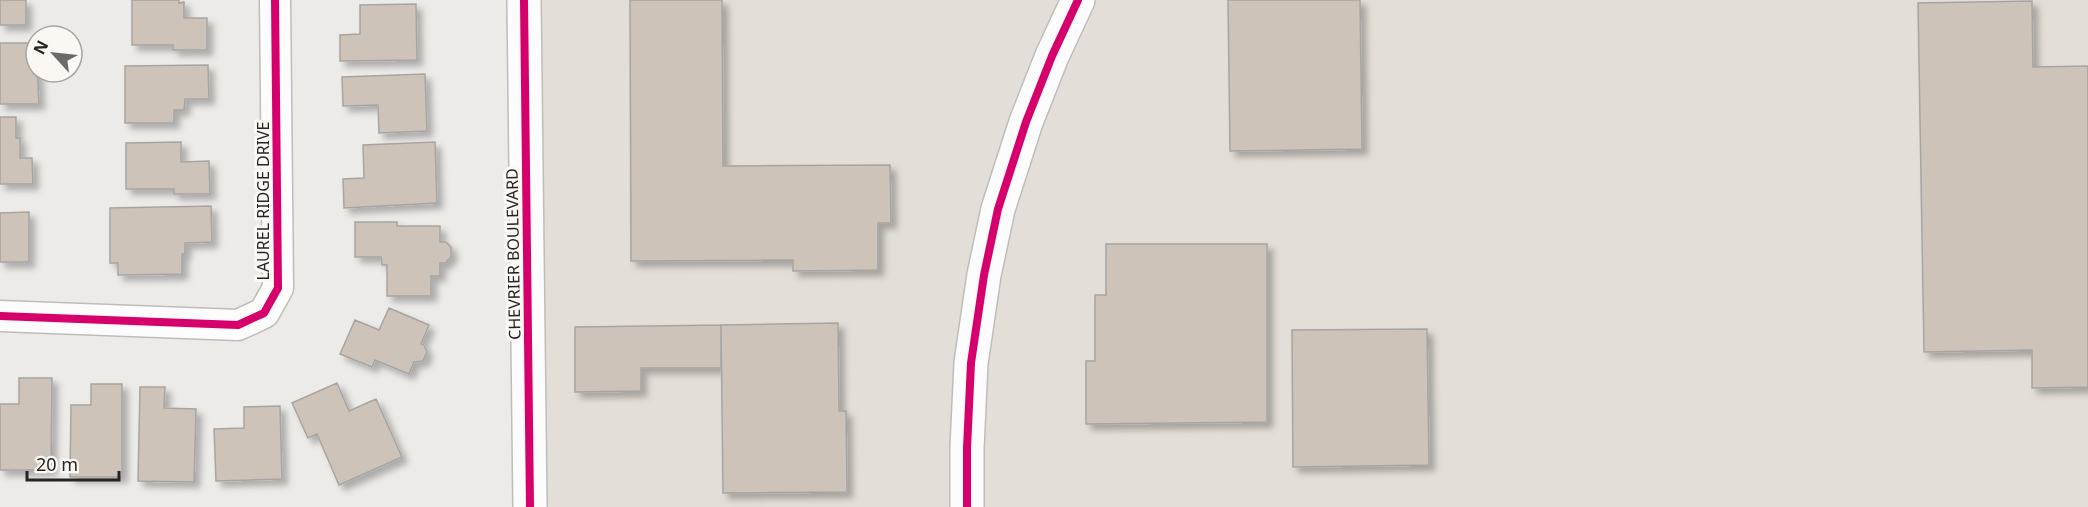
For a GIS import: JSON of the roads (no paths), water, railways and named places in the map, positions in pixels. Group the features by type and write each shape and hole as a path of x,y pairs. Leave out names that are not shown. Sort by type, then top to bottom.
{"street":[{"name":"LAUREL RIDGE DRIVE","path":"0,316 238,325 264,313 278,288 275,0"},
{"name":"CHEVRIER BOULEVARD","path":"524,0 530,507"},
{"path":"967,507 971,363 984,275 998,209 1026,122 1052,56 1078,0"}]}
